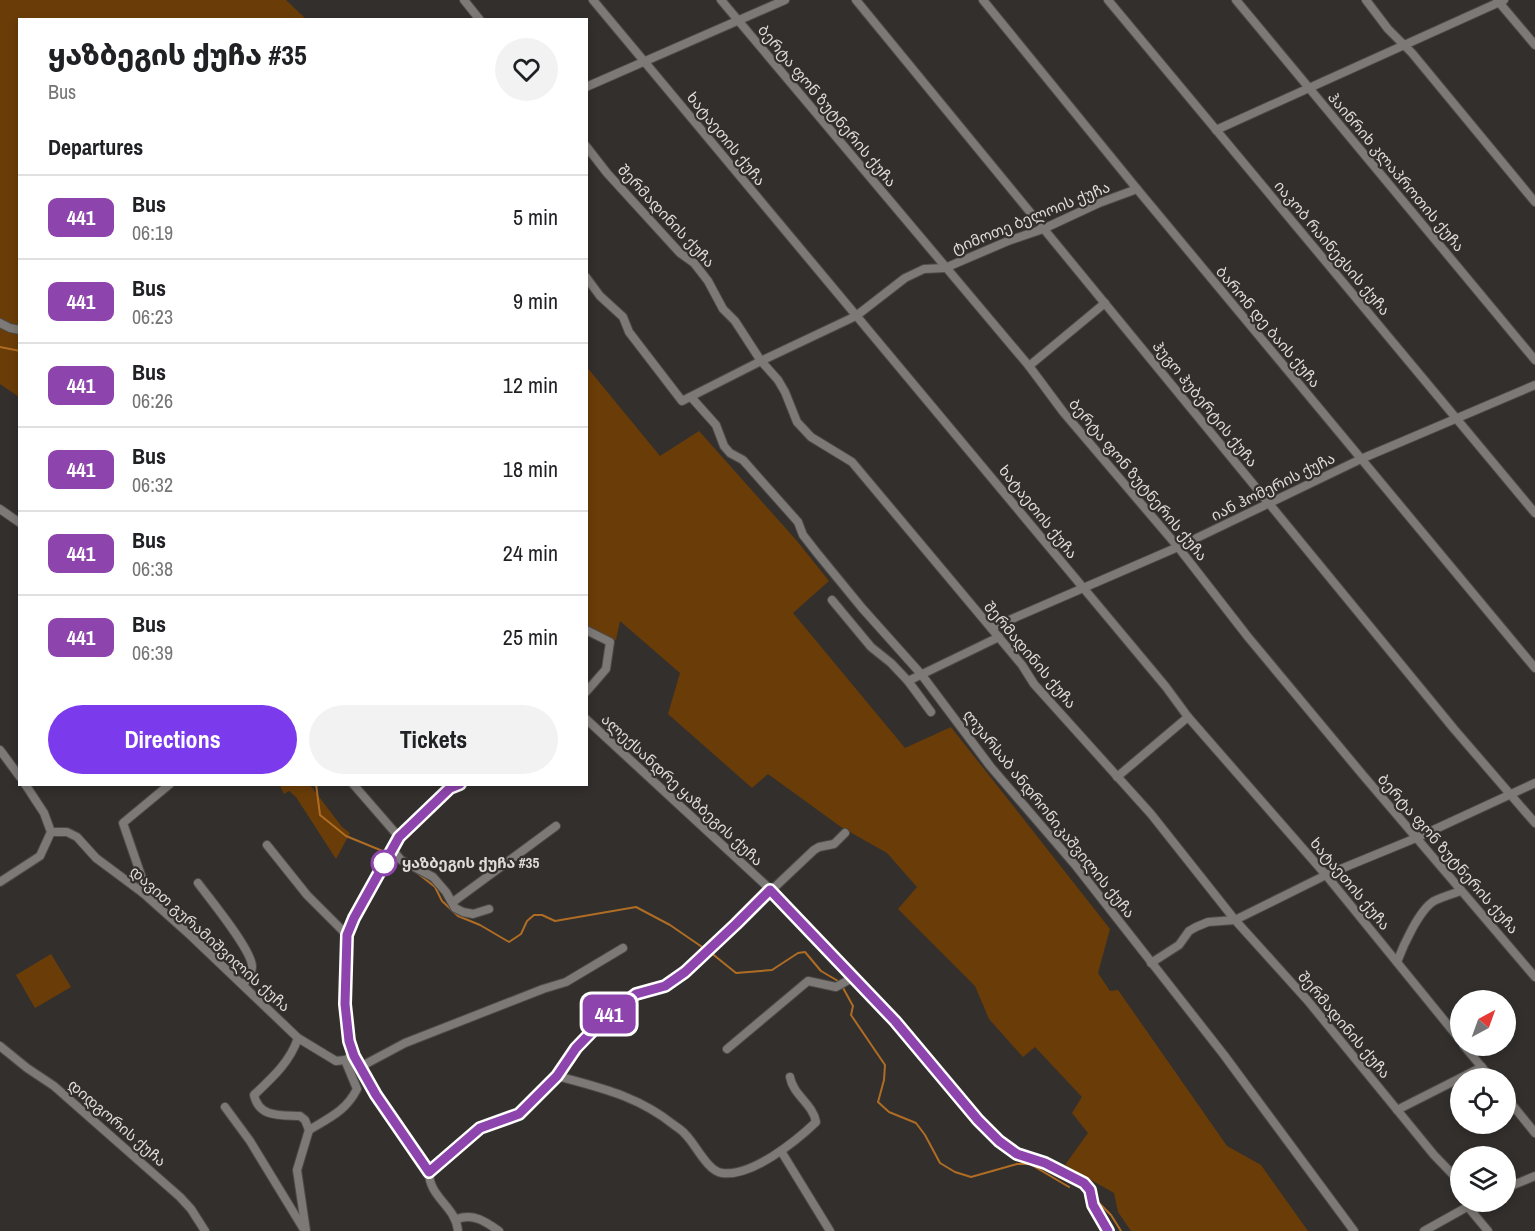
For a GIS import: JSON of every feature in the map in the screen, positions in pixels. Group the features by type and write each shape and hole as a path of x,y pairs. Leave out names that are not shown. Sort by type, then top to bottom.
{"street":[{"path":"464,0 478,18"},
{"name":"ხატაეთის ქუჩა","path":"593,0 1166,687 1188,717 1326,875 1450,1027"},
{"name":"ბერტა ფონ ზუტნერის ქუჩა","path":"721,0 1029,366 1064,413 1178,547 1242,629 1416,838 1535,977"},
{"path":"588,86 785,0"},
{"name":"ჰუგო ჰუბერტის ქუჩა","path":"856,0 1454,729 1535,823"},
{"name":"ბარონ დე ბაის ქუჩა","path":"983,0 1535,669"},
{"name":"იაკობ რაინეგსის ქუჩა","path":"1108,0 1535,513"},
{"name":"ჰაინრიხ კლაპროთის ქუჩა","path":"1236,0 1535,360"},
{"path":"1365,0 1412,53 1535,202"},
{"path":"1216,130 1500,1 1535,45"},
{"name":"შერმადინის ქუჩა","path":"588,148 680,254 694,263 708,281 723,309 735,321 761,361 778,380 797,422 811,437 852,462 1022,665 1034,684 1151,814 1235,920 1308,1001 1450,1172"},
{"name":"ტიმოთე ბელოის ქუჩა","path":"588,280 600,296 623,317 630,332 682,401 856,316 905,278 924,269 945,268 1043,229 1098,203 1137,189"},
{"path":"1029,366 1105,303"},
{"path":"0,323 18,330"},
{"name":"იან ჰომერის ქუჩა","path":"991,628 1178,547 1361,459 1535,385"},
{"name":"ლუარსაბ ანდრონიკაშვილის ქუჩა","path":"691,397 716,425 724,446 730,453 743,460 798,522 803,535 862,609 921,674 990,766 1076,866 1224,1055 1354,1231"},
{"path":"0,509 18,522"},
{"path":"832,600 871,647 908,681 931,712"},
{"path":"588,631 610,642 606,669 588,690"},
{"path":"908,681 999,637"},
{"path":"1117,777 1188,717"},
{"name":"ალექსანდრე ყაზბეგის ქუჩა","path":"588,721 770,890 852,979 895,1021 978,1120 999,1141 1017,1154 1045,1163 1074,1177 1090,1190 1093,1205 1108,1231"},
{"path":"0,750 18,774"},
{"path":"1151,963 1179,945 1189,931 1196,927 1208,922 1235,920 1326,875 1416,838 1535,783"},
{"path":"0,882 40,856 51,832 44,813 26,786"},
{"path":"144,893 142,879 123,823 168,786"},
{"path":"355,786 399,837"},
{"path":"455,786 450,788 399,837 354,918 347,935 345,1004 349,1041 354,1056 376,1095 429,1172 429,1181 441,1201 457,1219 458,1231"},
{"path":"453,902 556,826"},
{"name":"დავით გურამიშვილის ქუჩა","path":"51,832 67,832 77,837 96,858 144,893 244,984 298,1038 328,1058 336,1061 345,1060"},
{"path":"429,1172 480,1128 519,1114 557,1076 576,1048 621,1004 636,994 665,986 685,972 814,850 834,844 845,833"},
{"path":"267,845 307,895 347,935"},
{"path":"392,848 401,860 433,877 453,902 455,908 473,914 489,909"},
{"path":"198,883 243,944 251,959 252,967 244,984"},
{"path":"1397,962 1404,941 1425,909 1433,901 1461,891"},
{"path":"360,1067 405,1043 566,982 623,948"},
{"path":"727,1049 808,981 836,987 852,979"},
{"path":"298,1038 294,1050 281,1069 254,1095 254,1098 266,1113 275,1116 300,1116 305,1120 309,1130 297,1170 305,1231"},
{"name":"დიდგორის ქუჩა","path":"0,1046 54,1086 180,1197 205,1231"},
{"path":"309,1130 344,1109 351,1101 357,1089 345,1060 354,1056"},
{"path":"1397,1110 1482,1067 1473,1056"},
{"path":"557,1076 608,1090 648,1106 686,1134 714,1170 723,1173 742,1170 768,1159 816,1122 815,1115 791,1086 790,1077"},
{"path":"225,1107 250,1141 305,1231"},
{"path":"1516,1109 1535,1133"},
{"path":"781,1151 830,1231"},
{"path":"1516,1184 1535,1176"},
{"path":"1424,1231 1458,1212"},
{"path":"1477,1212 1488,1231"},
{"path":"457,1219 464,1216 474,1217 485,1221 499,1231"}],"shaded area":[{"path":"0,0 286,0 305,18 18,18 18,396 0,384"},
{"path":"588,368 660,456 699,431 797,541 829,581 793,613 905,748 951,727 1110,929 1098,973 1110,991 1118,990 1227,1146 1261,1165 1308,1231 1131,1231 1118,1212 1114,1193 1065,1165 1088,1133 1072,1113 1082,1097 1035,1047 1023,1057 989,1019 975,986 898,909 917,887 887,853 841,827 768,774 752,788 668,714 680,673 620,621 616,640 588,628"},
{"path":"280,786 311,786 342,827 350,833 336,859 296,797 289,791 284,794"},
{"path":"51,954 71,987 35,1008 16,975"}],"waterway":[{"path":"0,347 18,351"},
{"path":"316,786 320,815 346,836 385,852"},
{"path":"416,872 435,887 442,901 458,916 480,925 509,942 521,934 527,921 534,915 542,915 555,921 636,907 670,925 705,949"},
{"path":"710,952 736,973 772,970 798,953 805,952 821,971 838,981"},
{"path":"842,986 853,1006 851,1015 885,1065 884,1080 878,1102 889,1112 916,1123 940,1163 955,1172 971,1177 1017,1164 1030,1164 1069,1187"},
{"path":"1097,1201 1111,1215 1121,1231"}],"bus line":[{"name":"441","path":"455,786 450,788 399,837 347,935 345,1004 349,1041 354,1056 376,1095 429,1172 480,1128 519,1114 557,1076 576,1048 607,1016 636,994 665,986 685,972 770,890 895,1021 978,1120 999,1141 1017,1154 1045,1163 1084,1183 1090,1190 1093,1205 1108,1231"}],"place":[{"name":"ყაზბეგის ქუჩა #35","path":"384,863"}]}
